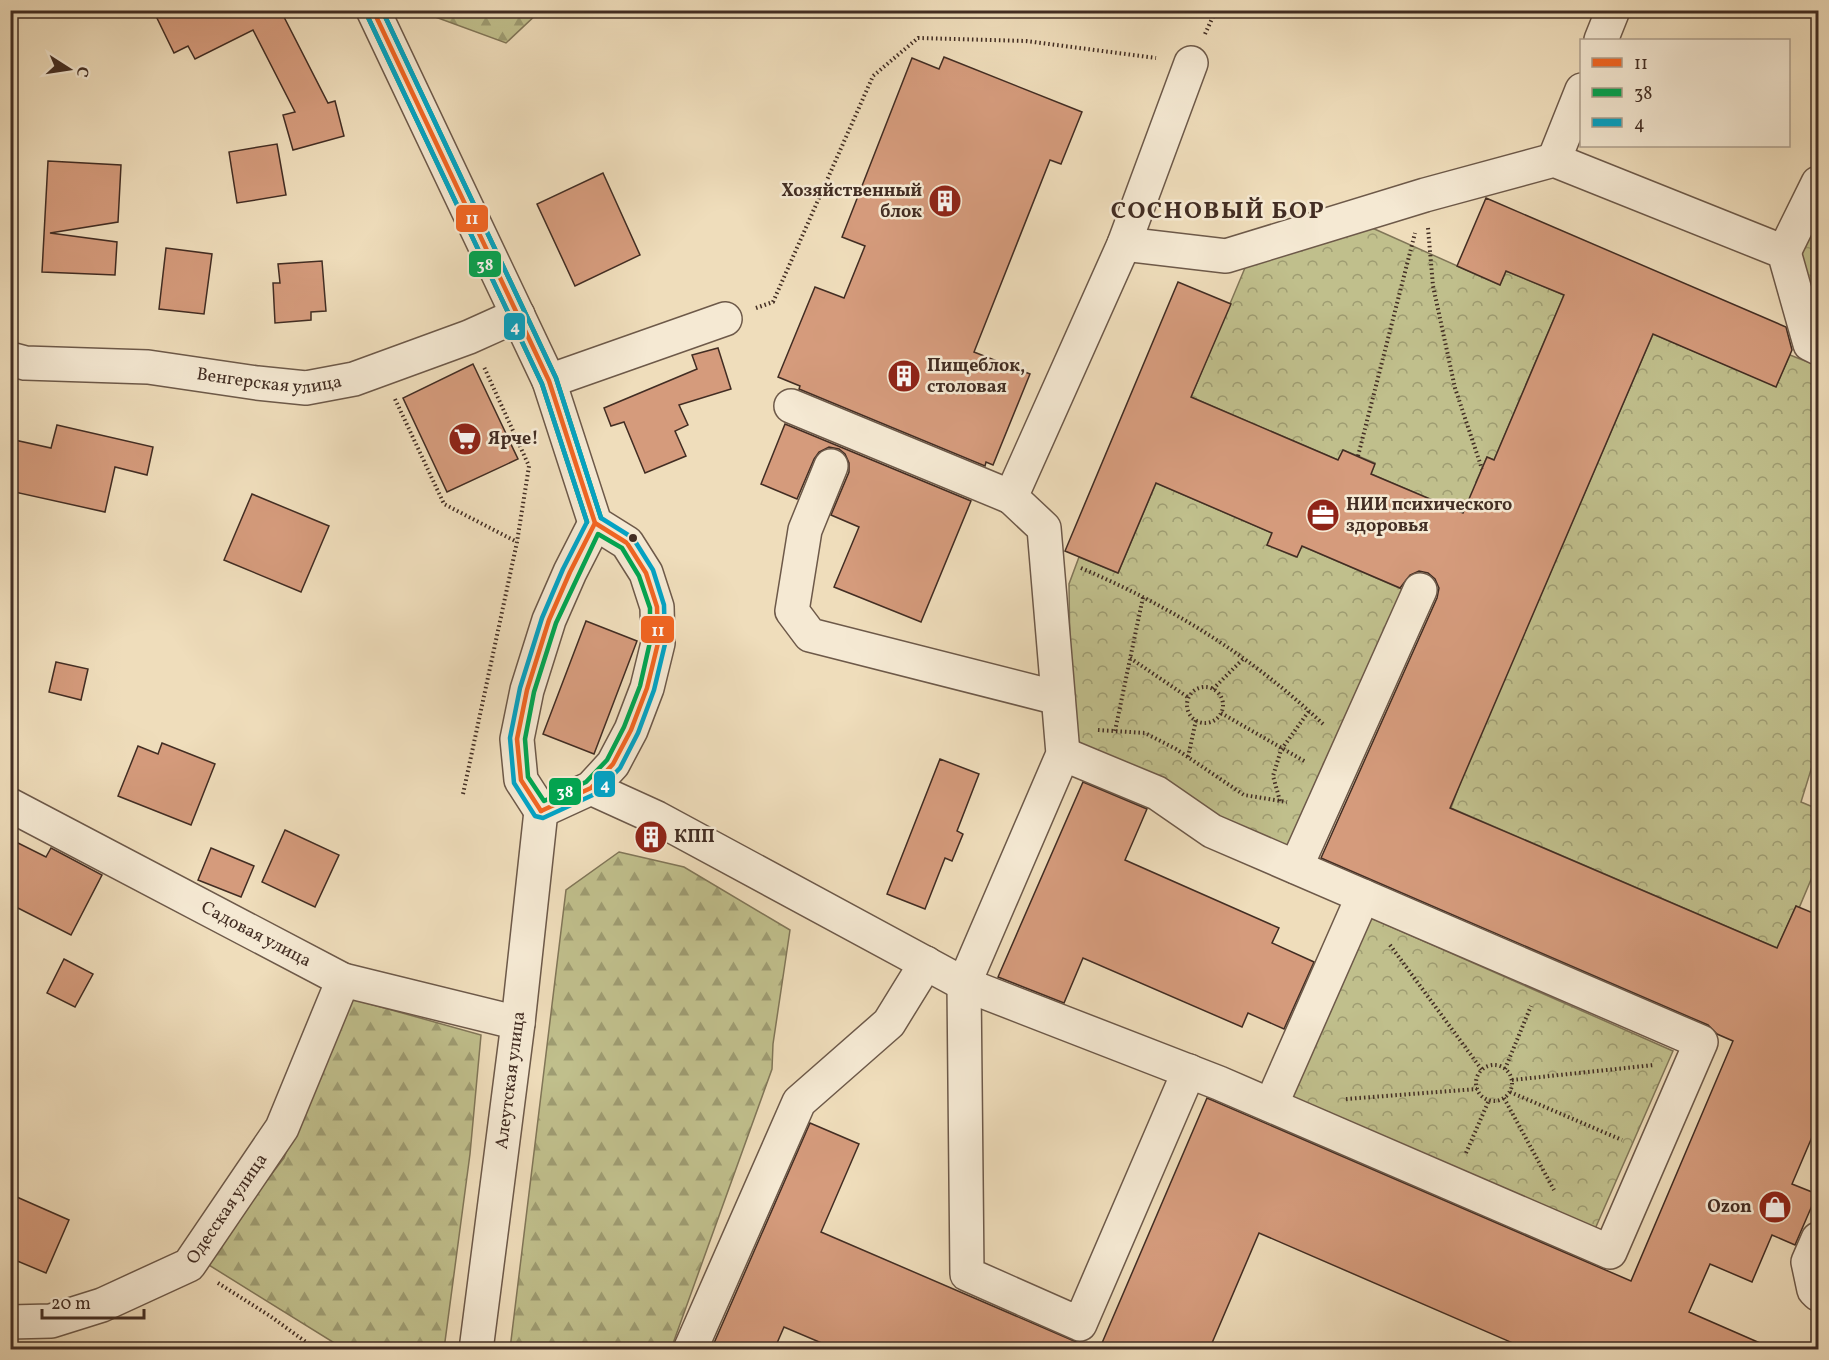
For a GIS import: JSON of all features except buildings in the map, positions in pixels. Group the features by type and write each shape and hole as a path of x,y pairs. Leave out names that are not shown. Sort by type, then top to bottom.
{"street":[{"path":"373,10 549,381 595,523 627,543 646,573 657,607 658,643 647,688 631,730 613,764 591,788 541,811 521,780 517,739 527,690 549,620 595,523"},
{"path":"1601,39 1613,10"},
{"path":"1011,497 1124,244 1191,63"},
{"path":"1554,160 1580,93"},
{"path":"1124,244 1226,256 1425,195 1554,160 1784,252"},
{"path":"1818,183 1784,252 1810,344 1818,348"},
{"name":"Венгерская улица","path":"10,359 25,363 148,367 306,388 354,379 470,337 518,315"},
{"path":"549,381 725,319"},
{"path":"790,406 1011,497 1044,528 1061,727 964,984 967,1275 1080,1324 1189,1071"},
{"path":"591,788 657,818 964,984 1271,1105 1610,1252 1701,1042 1544,974 1361,900 1296,867 1212,831 1061,727 810,635 792,611 805,530 831,466"},
{"path":"1296,867 1420,590"},
{"name":"Садовая улица","path":"10,805 343,980 518,1023"},
{"name":"Алеутская улица","path":"476,1350 518,1023 541,811"},
{"path":"1271,1105 1361,900"},
{"path":"690,1350 799,1102 889,1023 926,963"},
{"name":"Одесская улица","path":"10,1322 51,1321 102,1305 189,1265 282,1128 343,980"},
{"path":"1818,1239 1808,1262 1814,1290 1818,1294"}],"path":[{"path":"725,319 773,302 873,76 918,38 1026,41 1191,63 1216,10"},
{"path":"1358,456 1425,195"},
{"path":"1425,195 1433,286 1455,388 1482,469"},
{"path":"463,794 517,542 530,466 470,337"},
{"path":"381,369 444,504 517,542"},
{"path":"1046,553 1120,584 1205,631 1289,692 1309,711 1336,779"},
{"path":"1115,731 1143,597"},
{"path":"1130,658 1189,698"},
{"path":"1213,688 1243,658"},
{"path":"1201,687 1213,688 1223,701 1221,713 1212,721 1196,720 1188,710 1189,698 1193,691 1201,687"},
{"path":"1280,801 1273,776 1281,750 1309,711"},
{"path":"1221,713 1281,750 1336,779"},
{"path":"1188,757 1196,720"},
{"path":"1061,727 1144,733 1188,757 1244,795 1280,801 1336,779"},
{"path":"1361,900 1482,1070"},
{"path":"1505,1069 1544,974"},
{"path":"1512,1080 1692,1061"},
{"path":"1494,1065 1505,1069 1512,1080 1510,1092 1497,1101 1482,1096 1477,1089 1478,1077 1482,1070 1494,1065"},
{"path":"1340,1100 1477,1089"},
{"path":"1510,1092 1653,1154"},
{"path":"1504,1098 1581,1240"},
{"path":"1462,1161 1489,1100"},
{"path":"189,1265 270,1316 317,1350"}],"green space":[{"path":"419,11 540,11 506,43"},
{"path":"1818,207 1818,340 1793,260"},
{"path":"1370,227 1500,285 1506,271 1564,295 1494,460 1487,457 1476,482 1496,527 1371,474 1375,463 1343,450 1338,460 1191,397 1247,263"},
{"path":"1653,334 1776,386 1790,355 1818,366 1818,747 1801,802 1818,809 1818,863 1799,908 1796,906 1777,948 1451,808"},
{"path":"1156,483 1272,533 1267,545 1296,557 1302,546 1404,590 1290,849 1222,821 1071,740 1069,584 1079,557 1118,573"},
{"path":"619,852 684,867 790,930 773,1044 772,1069 671,1349 510,1349 566,890"},
{"path":"1369,917 1673,1051 1595,1229 1291,1096"},
{"path":"345,997 481,1035 470,1154 444,1349 344,1349 204,1262 284,1158"}],"transit line":[{"name":"11","path":"373,10 549,381 595,523 627,543 646,573 657,607 658,643 647,688 631,730 613,764 591,788 541,811"},
{"name":"38","path":"382,10 556,378 601,518"},
{"name":"4","path":"366,13 542,384 587,522 542,618 520,688 510,738 514,783 535,816 543,818 595,794 620,768 638,733 654,690 665,644 664,605 653,570 633,538 601,518 556,378 382,10"},
{"name":"38","path":"366,13 542,384 587,522"},
{"name":"11","path":"541,811 521,780 517,739 527,690 549,620 595,523"},
{"name":"38","path":"598,534 622,548 639,576 650,608 650,642 640,686 624,727 607,760 586,782 544,801 528,777 525,739 534,692 556,623 598,534"}],"place":[{"name":"Хозяйственный блок","path":"945,201"},
{"name":"Пищеблок, столовая","path":"904,376"},
{"name":"Ярче!","path":"465,439"},
{"name":"НИИ психического здоровья","path":"1323,515"},
{"name":"КПП","path":"651,837"},
{"name":"Ozon","path":"1775,1207"}],"district":[{"name":"СОСНОВЫЙ БОР","path":"1218,212"}]}
